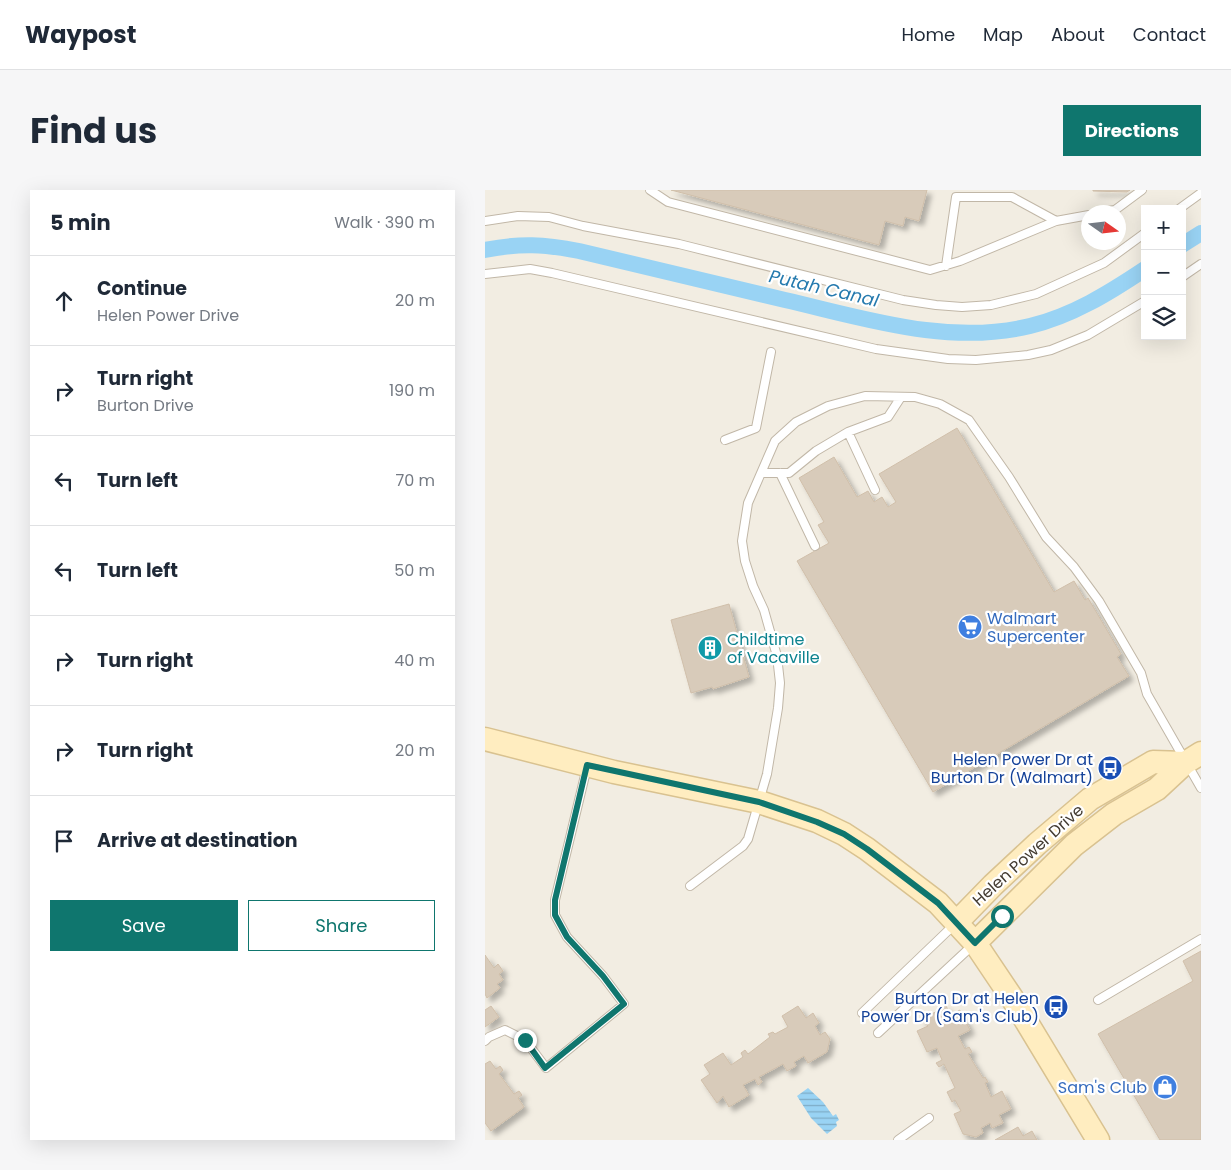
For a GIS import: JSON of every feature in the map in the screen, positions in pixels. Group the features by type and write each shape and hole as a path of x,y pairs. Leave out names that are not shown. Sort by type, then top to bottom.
{"street":[{"path":"485,738 587,765 759,802 817,822 844,834 867,849 938,903 975,943 1014,1001 1098,1140"},
{"name":"Helen Power Drive","path":"956,923 1037,844 1090,799 1153,762 1193,758"},
{"name":"Helen Power Drive","path":"975,943 1075,845 1114,814 1157,789 1193,758"}],"lane":[{"path":"649,190 668,202 930,270 960,262 1056,221 1081,216"},
{"path":"1122,205 1142,190"},
{"path":"1184,205 1201,192"},
{"path":"946,266 956,197 1012,197 1056,221"},
{"path":"485,221 518,216 549,217 583,226 679,244 903,300 936,306 962,307 991,305 1036,294 1104,263 1141,236"},
{"path":"1186,274 1201,264"},
{"path":"485,274 530,269 552,273 876,349 948,359 976,360 1028,355 1051,350 1088,335 1141,303"},
{"path":"725,440 756,428 771,352"},
{"path":"690,886 743,846 748,839 767,774 779,708 780,684 777,656 764,610 753,586 745,561 742,541 749,503 775,441 796,422 828,406 865,396 915,397 939,404 969,420 1009,477 1046,537 1074,568 1099,601 1141,673 1147,694 1193,758 1201,788"},
{"path":"762,472 789,473 816,451 848,432 887,417 901,397"},
{"path":"848,432 875,490"},
{"path":"780,473 815,546"},
{"path":"485,1041 489,1037 505,1030 525,1040 545,1068 624,1004 603,976 567,937 555,915 555,900 587,765"},
{"path":"862,1013 956,923"},
{"path":"1098,1000 1201,939"},
{"path":"879,1033 975,943"},
{"path":"898,1140 929,1118"}],"water":[{"path":"808,1088 823,1102 833,1116 836,1114 839,1120 836,1122 837,1126 827,1134 811,1118 797,1096"}],"building":[{"path":"671,190 927,190 919,221 905,217 903,226 885,221 879,245"},
{"path":"1093,190 1130,190 1127,192"},
{"name":"Walmart Supercenter","path":"957,428 1054,592 1074,581 1085,600 1088,598 1121,654 1117,657 1129,676 933,792 797,561 829,543 818,525 824,522 799,478 834,457 857,497 868,491 874,502 882,497 888,507 896,502 879,474"},
{"name":"Childtime of Vacaville","path":"729,604 749,677 713,689 712,687 691,693 671,620"},
{"name":"Sam's Club","path":"1201,951 1201,1140 1160,1140 1098,1034 1193,981 1183,961"},
{"path":"485,955 494,968 498,964 503,971 499,974 503,980 497,984 500,988 487,998 485,994"},
{"path":"491,1006 499,1017 485,1027 485,1010"},
{"path":"798,1006 806,1018 813,1013 819,1023 815,1026 820,1035 825,1032 830,1039 827,1052 808,1063 804,1056 794,1062 796,1066 787,1071 783,1064 759,1077 762,1082 758,1085 755,1079 743,1085 749,1095 729,1107 723,1096 717,1103 701,1080 710,1074 704,1065 723,1053 731,1065 743,1057 741,1053 745,1050 748,1054 770,1037 768,1034 773,1032 775,1034 788,1027 782,1016"},
{"path":"946,1006 951,1015 960,1010 970,1030 958,1036 965,1049 969,1047 972,1052 968,1054 983,1078 985,1077 988,1082 985,1083 991,1097 1002,1091 1011,1109 999,1115 1003,1123 992,1128 990,1123 981,1128 983,1133 976,1137 963,1134 954,1114 961,1111 955,1100 952,1102 947,1092 955,1088 944,1064 939,1067 936,1063 942,1060 937,1048 927,1052 917,1031 928,1026 921,1020"},
{"path":"490,1061 496,1069 500,1066 503,1070 499,1074 514,1094 519,1091 522,1095 518,1098 524,1107 491,1131 485,1123 485,1064"},
{"path":"1018,1127 1023,1136 1032,1131 1037,1140 995,1140"}],"waterway":[{"name":"Putah Canal","path":"1186,242 1201,233"},
{"name":"Putah Canal","path":"485,250 521,245 579,251 876,321 906,327 968,333 999,331 1046,322 1104,295 1141,272"}],"place":[{"name":"Walmart Supercenter","path":"970,627"},
{"name":"Childtime of Vacaville","path":"710,648"},
{"name":"Helen Power Dr at Burton Dr (Walmart)","path":"1110,768"},
{"name":"Burton Dr at Helen Power Dr (Sam's Club)","path":"1056,1007"},
{"name":"Sam's Club","path":"1165,1087"}],"route":[{"path":"525,1040 545,1068 624,1004 603,976 567,937 555,915 555,900 587,765 775,806 844,834 867,849 938,903 975,943 1002,916"}]}
